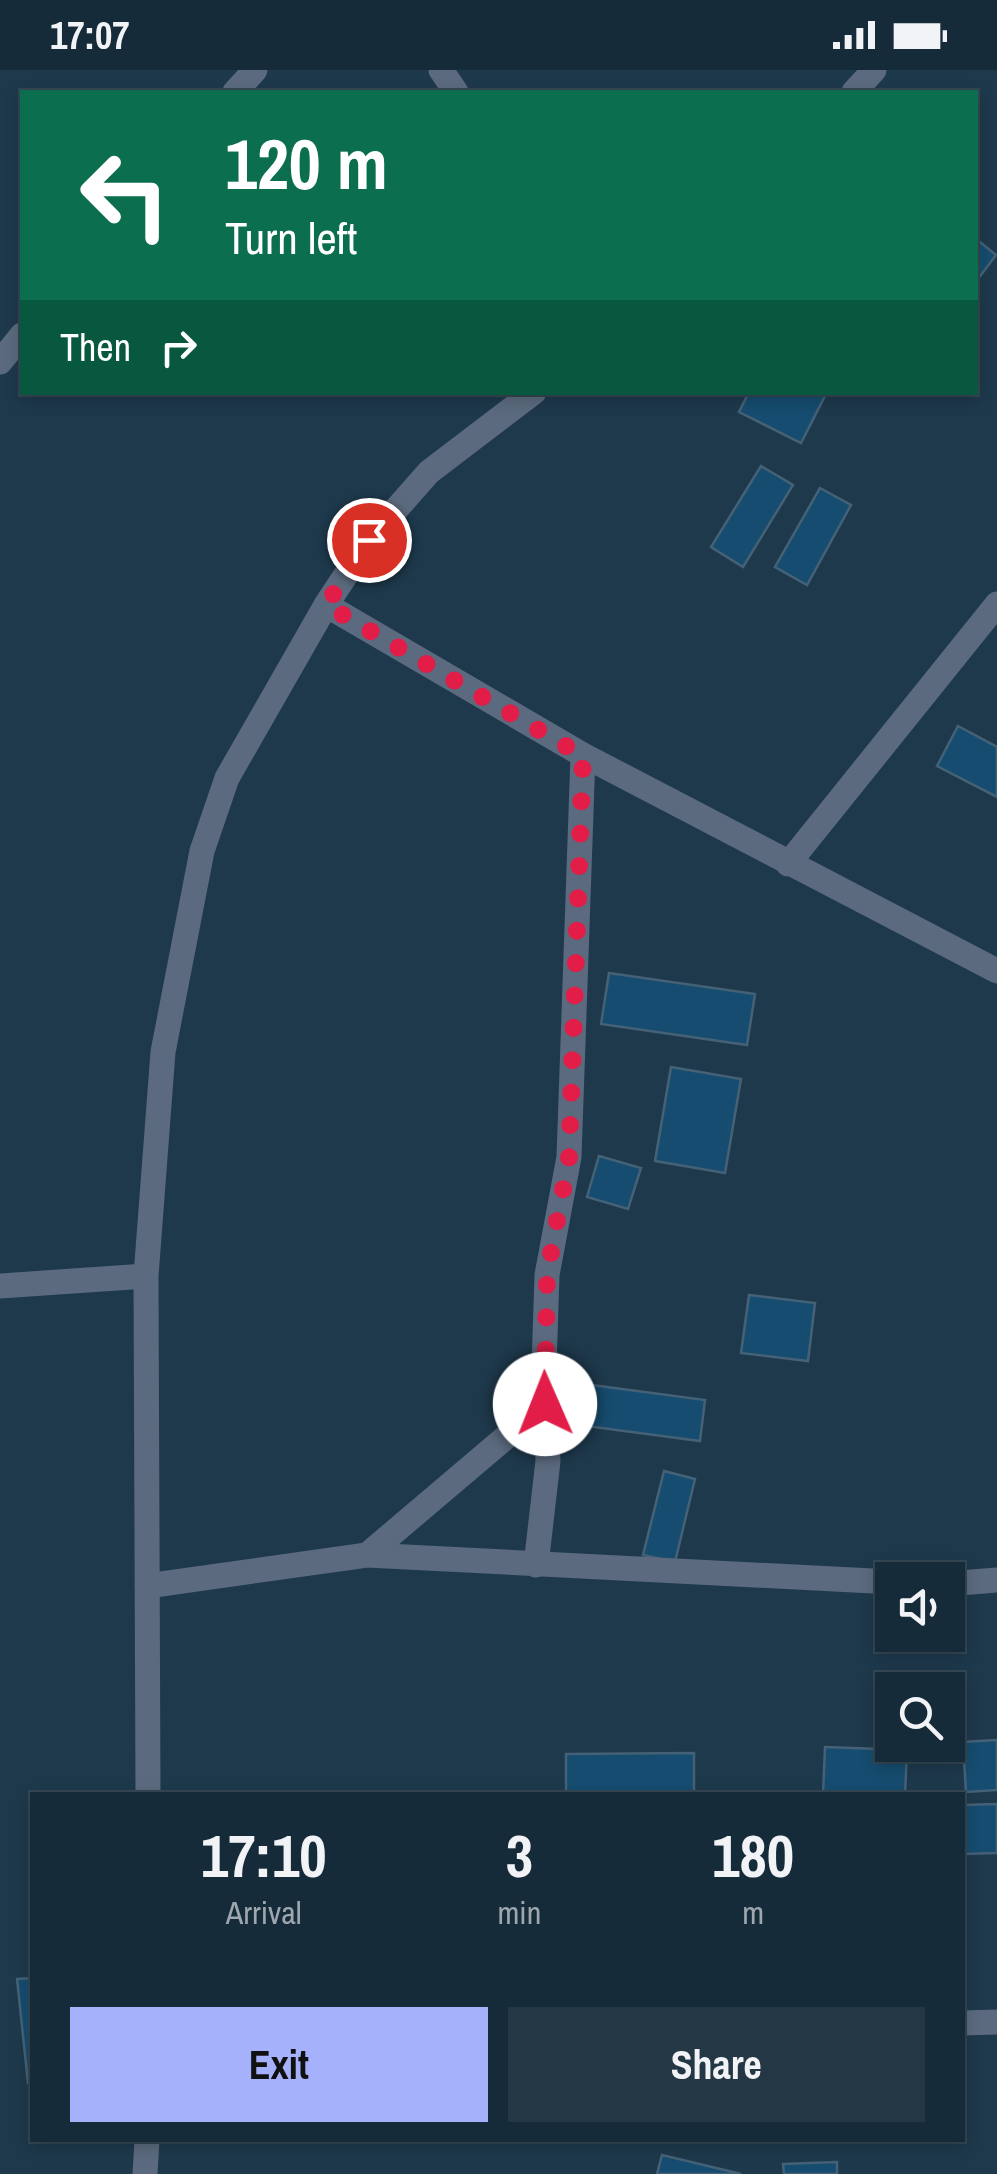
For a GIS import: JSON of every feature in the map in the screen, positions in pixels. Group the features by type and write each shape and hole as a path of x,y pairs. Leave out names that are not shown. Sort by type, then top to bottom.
{"street":[{"path":"237,90 256,70"},
{"path":"856,90 874,70"},
{"path":"0,362 20,337"},
{"path":"148,1792 146,1276 163,1052 202,851 227,778 326,605 369,540 429,472 530,395"},
{"path":"788,864 997,604"},
{"path":"326,605 583,756 997,971"},
{"path":"536,1565 548,1461 547,1274 569,1158 583,756"},
{"path":"0,1286 146,1276"},
{"path":"367,1555 545,1404"},
{"path":"147,1586 367,1555 875,1581"},
{"path":"965,1583 997,1580"},
{"path":"965,2023 997,2022"},
{"path":"145,2174 147,2142"}],"building":[{"path":"978,240 996,255 978,279"},
{"path":"748,395 825,395 801,443 739,412"},
{"path":"761,466 793,485 743,567 711,547"},
{"path":"820,488 851,505 807,585 775,567"},
{"path":"958,726 997,747 997,797 937,766"},
{"path":"609,973 755,994 747,1045 601,1024"},
{"path":"671,1067 741,1079 725,1173 655,1161"},
{"path":"599,1156 641,1168 628,1209 587,1197"},
{"path":"749,1295 815,1303 808,1361 741,1353"},
{"path":"592,1385 705,1400 700,1441 586,1426"},
{"path":"664,1471 695,1479 675,1562 643,1555"},
{"path":"997,1740 997,1790 966,1792 965,1742"},
{"path":"825,1747 875,1749 875,1762 906,1762 905,1792 823,1792"},
{"path":"694,1753 694,1792 566,1792 566,1754"},
{"path":"997,1804 997,1853 965,1854 965,1805"},
{"path":"30,1978 30,2083 28,2083 17,1979"},
{"path":"662,2155 741,2174 657,2174"},
{"path":"837,2162 837,2174 784,2174 783,2164"}],"route":[{"path":"369,540 326,605 583,756 569,1158 547,1274 545,1404"}]}
